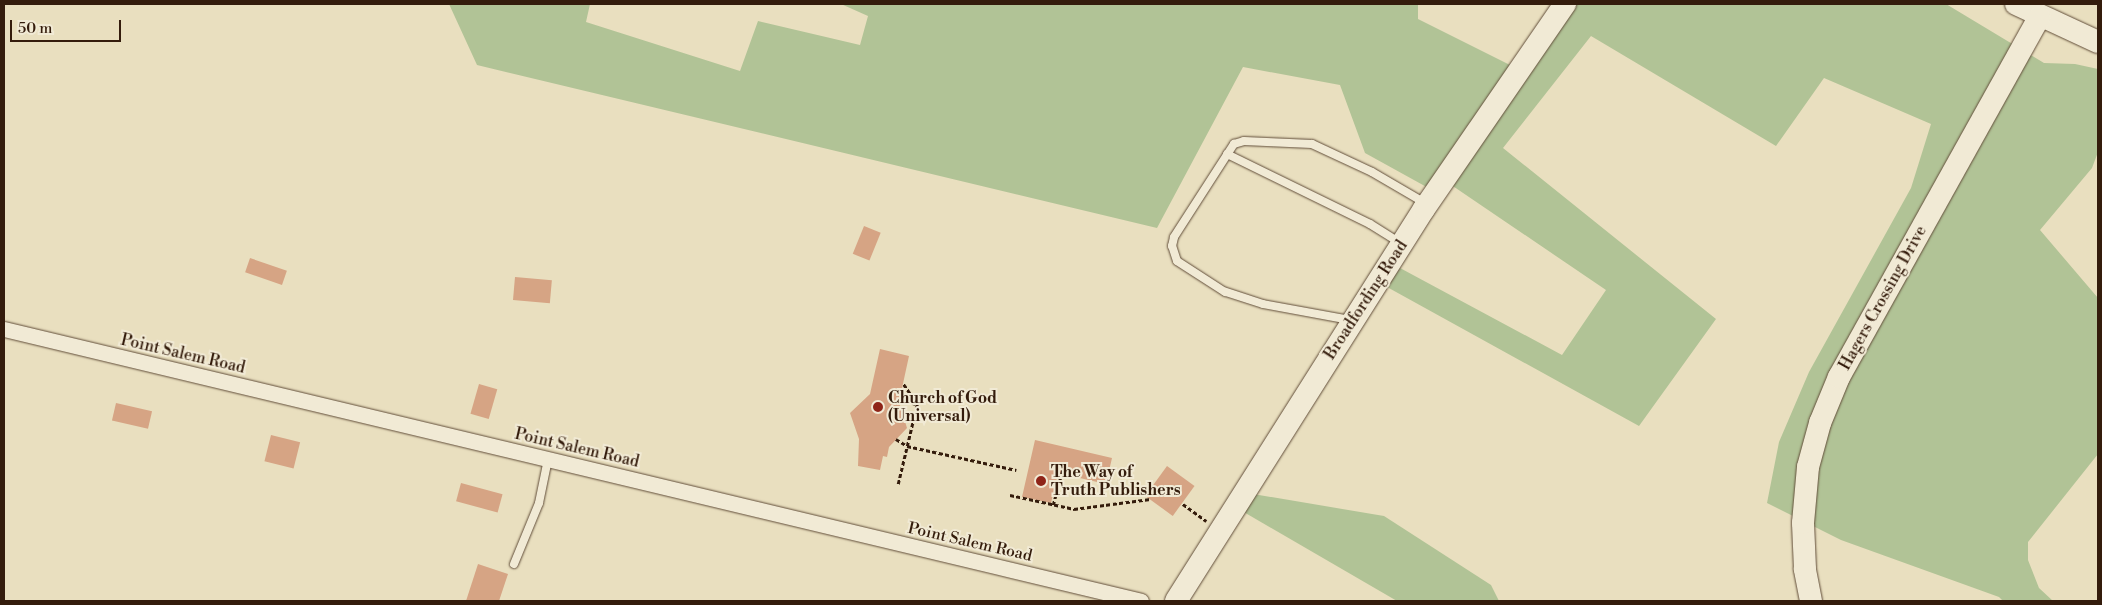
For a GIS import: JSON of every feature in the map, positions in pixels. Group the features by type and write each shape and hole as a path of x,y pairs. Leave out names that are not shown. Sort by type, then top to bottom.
{"street":[{"name":"Broadfording Road","path":"1176,601 1352,320 1427,205 1565,4"},
{"path":"2016,4 2043,10 2098,42"},
{"name":"Hagers Crossing Drive","path":"1811,601 1805,569 1803,523 1808,467 1820,423 1839,377 2043,10"},
{"name":"Point Salem Road","path":"4,329 1141,601"}],"lane":[{"path":"1352,320 1263,304 1225,292 1177,261 1172,246 1174,237 1234,144 1244,141 1312,144 1372,172 1427,205"},
{"path":"1227,154 1370,224 1402,244"},
{"path":"514,564 539,503 548,459"}],"path":[{"path":"898,484 917,404 903,384"},
{"path":"900,399 917,404"},
{"path":"896,439 908,446 1016,470"},
{"path":"1053,505 1063,467"},
{"path":"1010,495 1074,509 1150,499"},
{"path":"1182,504 1219,531"}],"green space":[{"path":"449,4 590,4 586,22 740,71 758,21 860,45 868,16 841,4 1418,4 1418,19 1516,68 1562,4 1946,4 2044,63 2075,64 2098,69 2098,152 2092,168 2040,230 2098,298 2098,454 2028,542 2028,560 2039,588 2053,601 2003,601 1999,597 1841,540 1767,503 1779,442 1809,372 1911,188 1931,124 1824,78 1776,146 1591,36 1503,148 1716,319 1639,426 1387,287 1400,268 1562,355 1606,290 1441,178 1432,190 1365,153 1340,85 1243,67 1157,228 477,65"},
{"path":"1253,494 1384,516 1491,585 1499,601 1397,601 1242,511"}],"building":[{"path":"864,226 881,233 869,261 853,254"},
{"path":"250,258 287,271 282,285 245,272"},
{"path":"515,277 552,280 550,303 513,300"},
{"name":"Church of God (Universal)","path":"880,349 909,356 899,402 907,428 889,447 887,457 883,456 880,470 858,466 859,439 850,413 870,394"},
{"path":"479,384 497,389 489,419 470,414"},
{"path":"116,403 152,411 148,429 112,421"},
{"path":"271,435 300,442 294,468 264,461"},
{"path":"1035,440 1112,458 1106,484 1058,473 1051,503 1022,497"},
{"path":"1167,466 1195,486 1173,516 1145,496"},
{"path":"461,483 503,494 498,512 456,501"},
{"path":"478,564 508,574 499,601 466,601"}],"place":[{"name":"Church of God (Universal)","path":"878,407"},
{"name":"The Way of Truth Publishers","path":"1041,481"}]}
